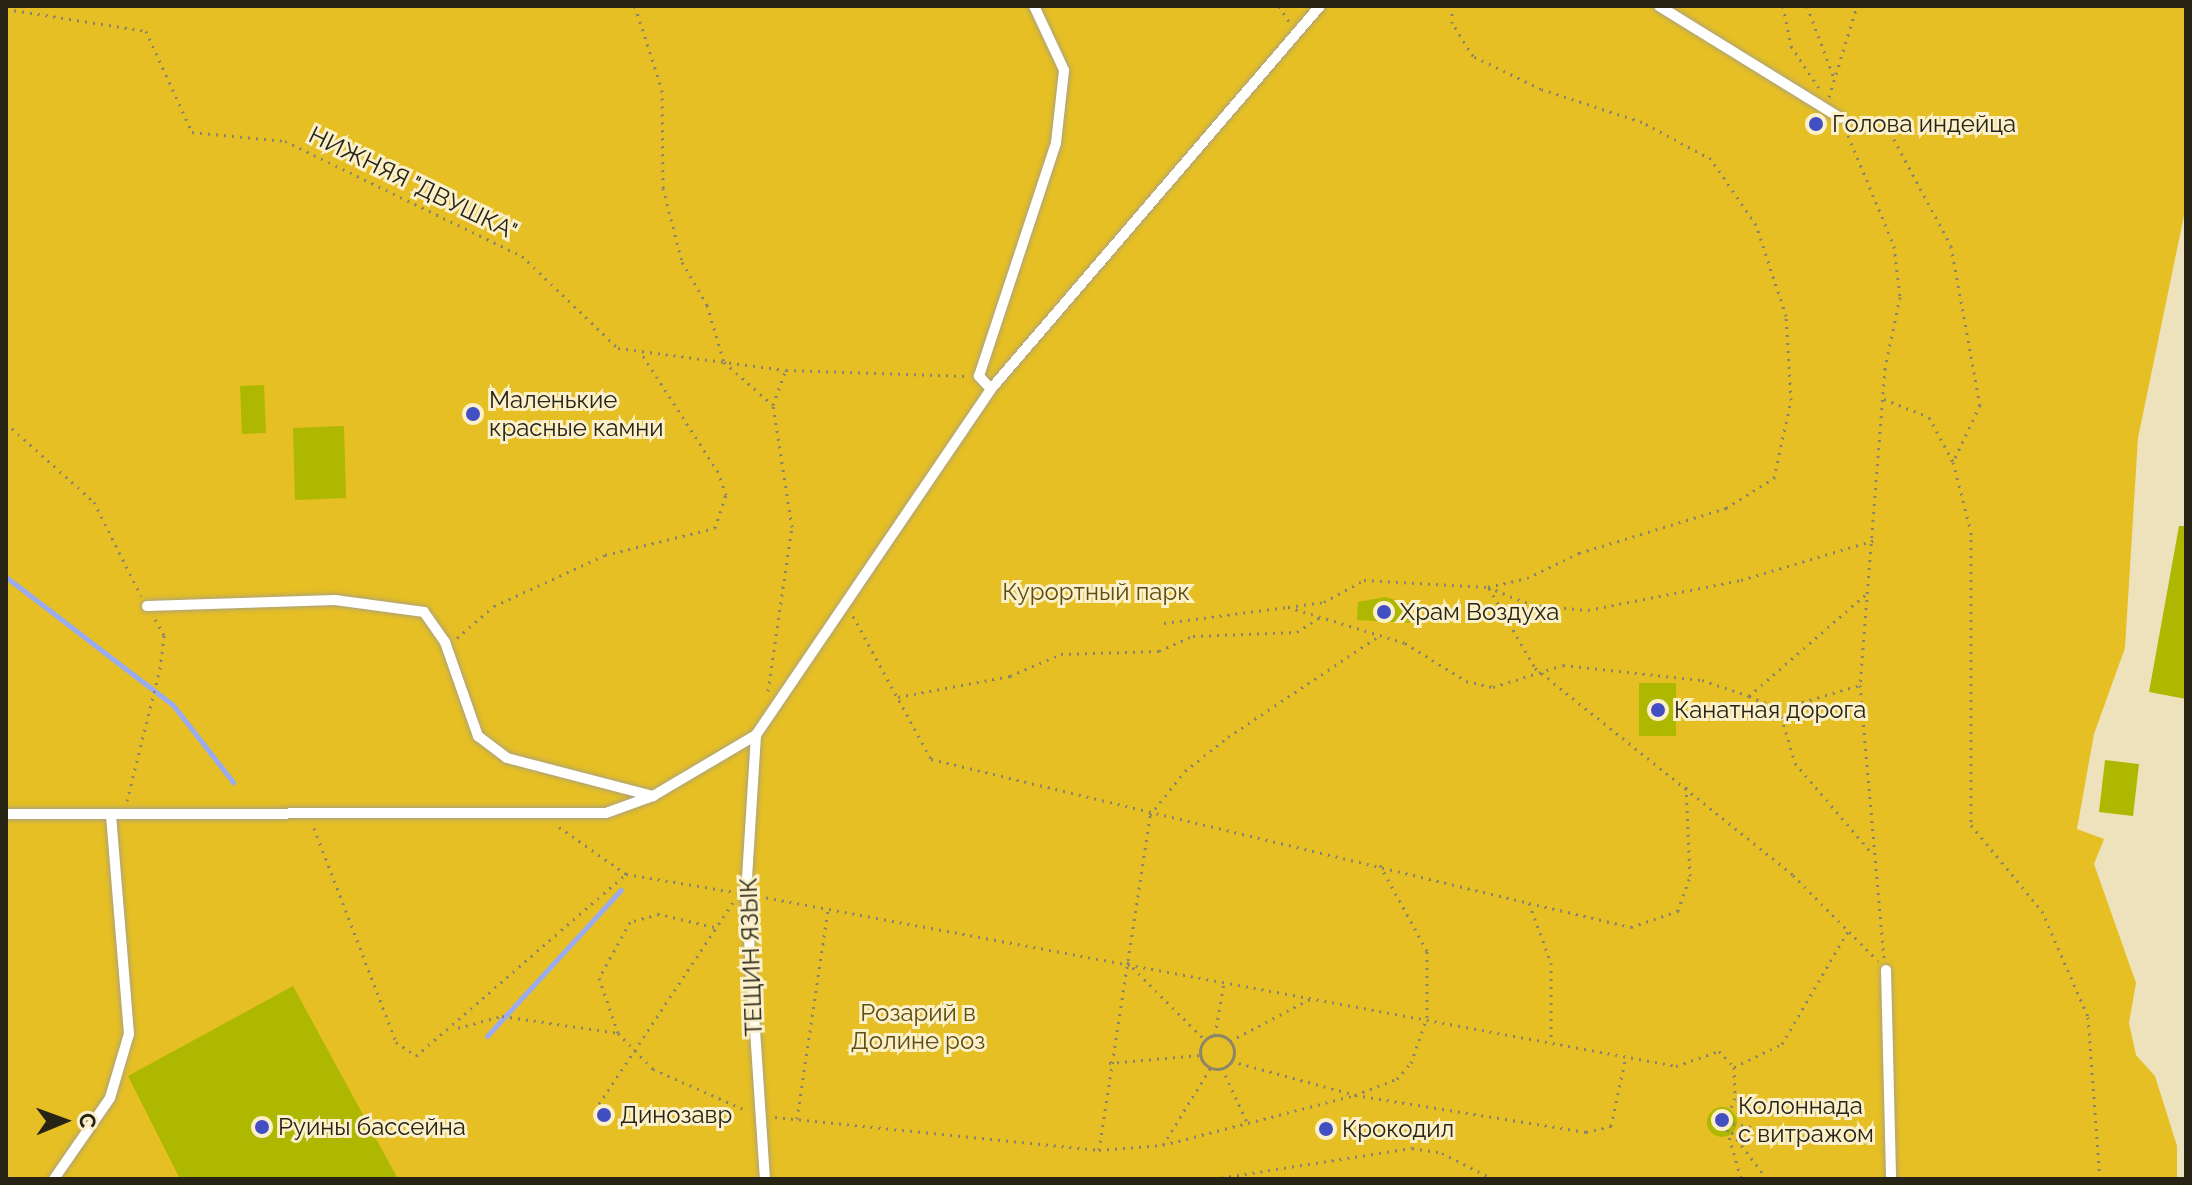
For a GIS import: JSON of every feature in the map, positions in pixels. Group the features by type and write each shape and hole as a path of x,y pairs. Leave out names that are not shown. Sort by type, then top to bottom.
{"lane":[{"path":"991,389 979,376 1056,143 1064,70 1034,6"},
{"path":"6,814 310,819 546,817 606,813 653,796 756,735 843,599 991,389 1320,6"},
{"path":"1659,6 1840,118"},
{"path":"147,606 335,600 424,612 448,651 478,736 507,758 653,796"},
{"name":"ТЕЩИН ЯЗЫК","path":"756,735 746,894 757,1115 765,1179"},
{"path":"54,1179 110,1098 129,1034 111,816"},
{"path":"1886,970 1891,1179"}],"path":[{"path":"635,6 662,90 670,226 724,362 773,405"},
{"path":"1452,6 1452,23 1473,56 1541,89 1642,122 1711,159 1756,225 1786,316 1791,386 1774,478 1726,508 1488,587"},
{"path":"1783,6 1791,46 1828,101 1857,6"},
{"path":"1807,6 1834,80"},
{"name":"НИЖНЯЯ \"ДВУШКА\"","path":"6,9 146,31 192,132 285,141 522,256 618,348 786,370 979,376"},
{"path":"1840,118 1894,246 1900,297 1884,399 1875,540 1867,593 1860,685 1872,852 1886,970"},
{"path":"1840,118 1890,132 1951,246 1980,405 1953,462"},
{"path":"448,651 463,629 533,586 605,555 715,528 726,495 718,472 640,351"},
{"path":"766,697 792,527 773,405 786,370"},
{"path":"1884,399 1929,417 1953,462 1971,532 1971,825 2042,911 2088,1017 2100,1179"},
{"path":"6,423 94,502 164,635 160,669 124,816"},
{"path":"1164,623 1324,602 1364,580 1488,587 1532,605 1588,610 1741,580 1804,555 1875,540"},
{"path":"1488,587 1535,668 1686,786 1848,931 1886,970"},
{"path":"1749,696 1867,593"},
{"path":"843,599 931,759 1150,815 1380,865 1631,927 1678,911 1690,876 1686,786"},
{"path":"1288,607 1417,649 1466,681 1493,687 1535,668 1702,680 1779,709 1860,685"},
{"path":"897,697 1010,676 1061,654 1159,651 1193,636 1297,632 1322,616"},
{"path":"1099,1150 1108,1063 1150,815 1185,771 1228,737 1379,636"},
{"path":"1779,709 1795,763 1872,852"},
{"path":"546,817 626,874 829,907 1551,1040 1676,1066 1719,1051 1734,1067 1735,1098 1725,1122 1741,1179"},
{"path":"310,819 396,1042 416,1056 454,1029 626,874"},
{"path":"714,927 659,914 630,922 599,978 618,1033 631,1049 668,1080 757,1115 1099,1150 1163,1145 1355,1095 1397,1079 1411,1063 1427,1017 1427,951 1380,865"},
{"path":"599,1104 631,1049 714,927 746,894"},
{"path":"1529,903 1551,963 1551,1040"},
{"path":"797,1119 829,907"},
{"path":"1734,1067 1782,1044 1848,931"},
{"path":"1127,962 1205,1040"},
{"path":"1215,1035 1224,982"},
{"path":"1201,1055 1205,1040 1215,1035 1230,1041 1312,998"},
{"path":"454,1029 502,1016 618,1033"},
{"path":"1230,1041 1231,1061"},
{"path":"1108,1063 1201,1055"},
{"path":"1201,1055 1211,1067 1222,1068 1231,1061"},
{"path":"1231,1061 1355,1095 1599,1131 1616,1113 1626,1056"},
{"path":"1163,1145 1211,1067"},
{"path":"1222,1068 1247,1122"},
{"path":"1725,1122 1778,1132"},
{"path":"1725,1122 1767,1179"},
{"path":"1213,1179 1412,1148 1442,1153 1493,1179"}],"green space":[{"name":"Курортный парк","path":"6,6 2186,6 2186,206 2138,438 2125,648 2094,734 2077,829 2104,839 2094,864 2136,983 2129,1023 2136,1055 2155,1076 2177,1146 2177,1179 6,1179"}],"building":[{"path":"264,385 266,433 242,434 240,386"},
{"path":"344,426 346,498 295,500 293,428"},
{"path":"2179,526 2186,526 2186,699 2149,692"},
{"name":"Храм Воздуха","path":"1385,597 1411,604 1410,623 1357,620 1358,602"},
{"name":"Канатная дорога","path":"1639,683 1676,683 1676,736 1639,736"},
{"path":"2105,760 2139,764 2133,816 2099,812"},
{"name":"Руины бассейна","path":"293,986 398,1179 180,1179 128,1076"},
{"name":"Колоннада с витражом","path":"1722,1107 1733,1111 1737,1122 1733,1133 1722,1137 1711,1133 1707,1122 1711,1111"}],"waterway":[{"path":"6,577 173,705 233,782"},
{"path":"487,1036 621,890"}],"place":[{"name":"Голова индейца","path":"1816,124"},
{"name":"Маленькие красные камни","path":"473,414"},
{"name":"Храм Воздуха","path":"1384,612"},
{"name":"Канатная дорога","path":"1658,710"},
{"name":"Динозавр","path":"604,1115"},
{"name":"Колоннада с витражом","path":"1722,1120"},
{"name":"Руины бассейна","path":"262,1127"},
{"name":"Крокодил","path":"1326,1129"}],"park label":[{"name":"Розарий в Долине роз","path":"918,1027"}]}
